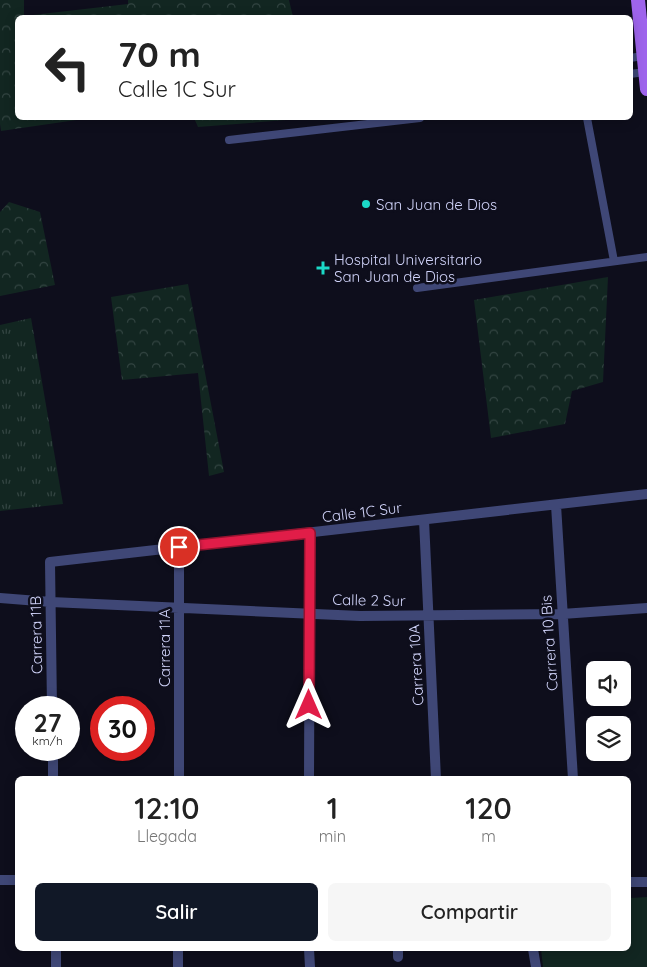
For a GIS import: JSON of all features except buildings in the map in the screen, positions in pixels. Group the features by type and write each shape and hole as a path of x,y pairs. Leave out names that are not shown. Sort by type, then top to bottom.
{"main road":[{"path":"638,0 636,57 645,72 647,89"}],"street":[{"name":"Calle 1C Sur","path":"50,562 647,494"},
{"name":"Carrera 10 Bis","path":"556,505 573,776"},
{"name":"Carrera 10A","path":"424,520 436,776"},
{"path":"309,776 310,533"},
{"name":"Carrera 11A","path":"179,547 179,776"},
{"name":"Carrera 11B","path":"50,562 52,696"},
{"name":"Calle 2 Sur","path":"0,598 360,616 562,614 647,608"},
{"path":"53,761 53,776"},
{"path":"0,880 15,880"},
{"path":"631,882 647,882"},
{"path":"56,951 56,967"},
{"path":"178,951 178,967"},
{"path":"309,951 310,967"},
{"path":"534,951 536,967"}],"lane":[{"path":"633,74 645,72"},
{"path":"229,140 403,120"},
{"path":"587,120 614,261"},
{"path":"416,288 647,257"}],"green space":[{"path":"0,0 24,0 24,15 15,15 15,120 76,120 1,131"},
{"path":"128,0 289,0 293,15 33,15 128,4"},
{"path":"195,120 286,120 198,127"},
{"path":"9,202 40,212 55,285 0,296 0,212"},
{"path":"608,277 603,382 572,391 565,424 491,438 474,300"},
{"path":"188,284 224,472 209,476 198,373 122,380 111,297"},
{"path":"31,318 63,504 0,511 0,325"},
{"path":"647,897 647,967 543,967 541,951 631,951 631,898"}],"place":[{"name":"San Juan de Dios","path":"366,204"},
{"name":"Hospital Universitario San Juan de Dios","path":"323,268"}],"route":[{"path":"179,547 310,533 309,705"}]}
